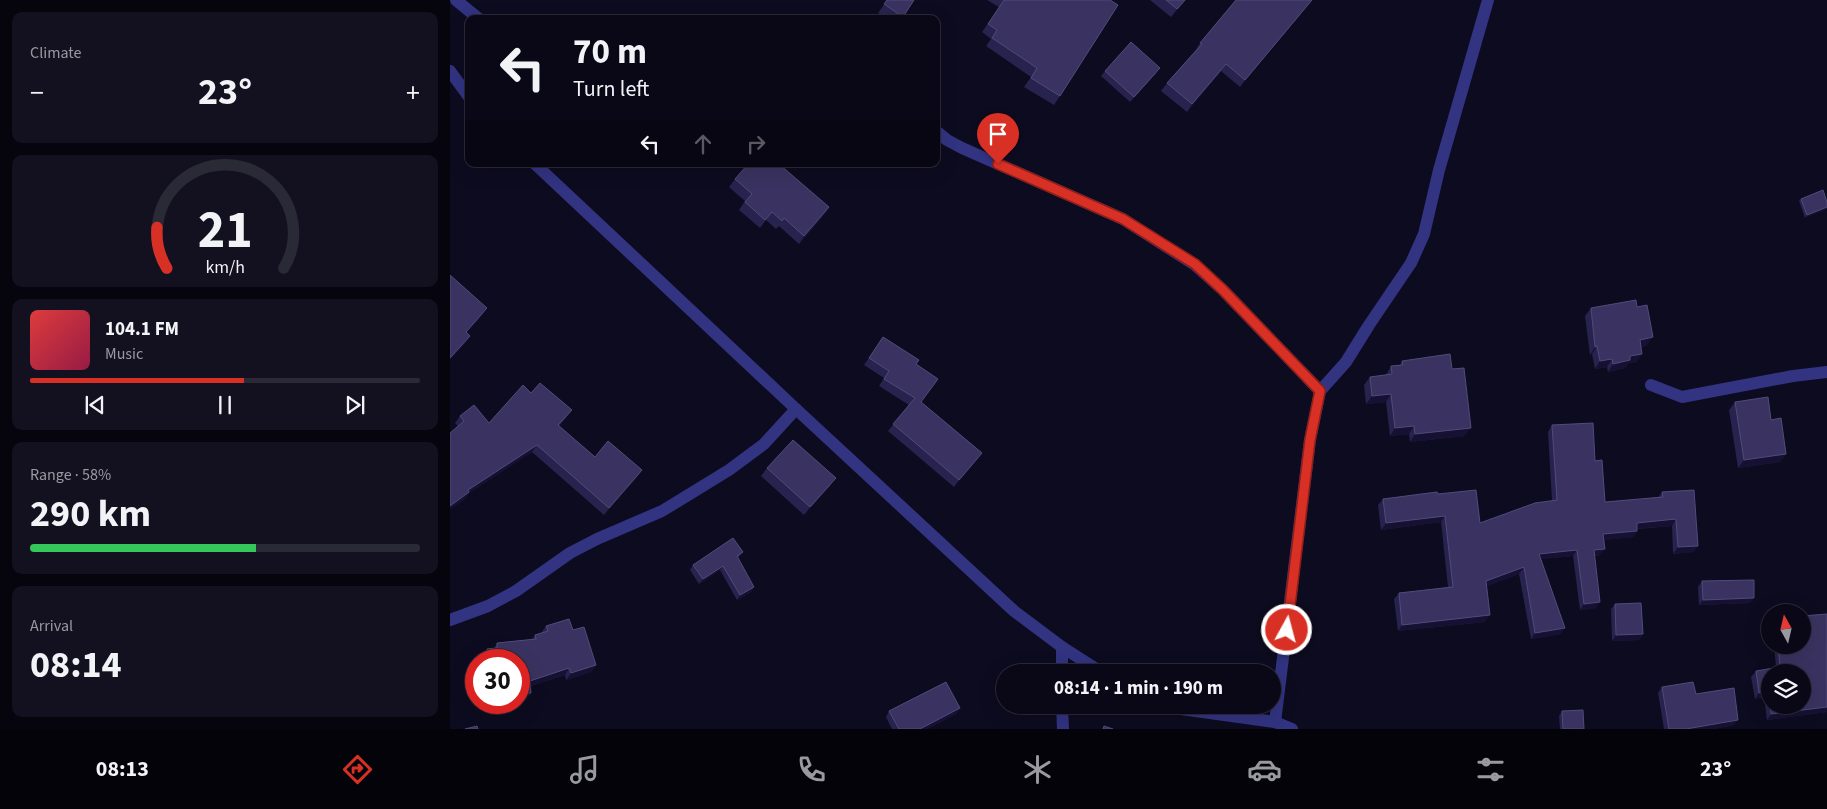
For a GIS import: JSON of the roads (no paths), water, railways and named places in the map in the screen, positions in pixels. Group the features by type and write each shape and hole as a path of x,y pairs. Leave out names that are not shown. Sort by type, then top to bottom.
{"street":[{"path":"456,0 474,15"},
{"path":"1275,722 1310,440 1320,391 1346,362 1411,263 1424,234 1439,170 1488,0"},
{"path":"450,72 465,92"},
{"path":"940,134 962,148 1123,219 1195,264 1223,290 1320,391"},
{"path":"538,167 1014,611 1062,647 1089,664"},
{"path":"1651,385 1682,397 1793,376 1827,372"},
{"path":"450,620 488,606 516,591 570,553 662,511 728,470 764,444 796,409"},
{"path":"1062,647 1062,664"},
{"path":"1062,714 1062,729"},
{"path":"1217,714 1275,722 1292,729"}]}
